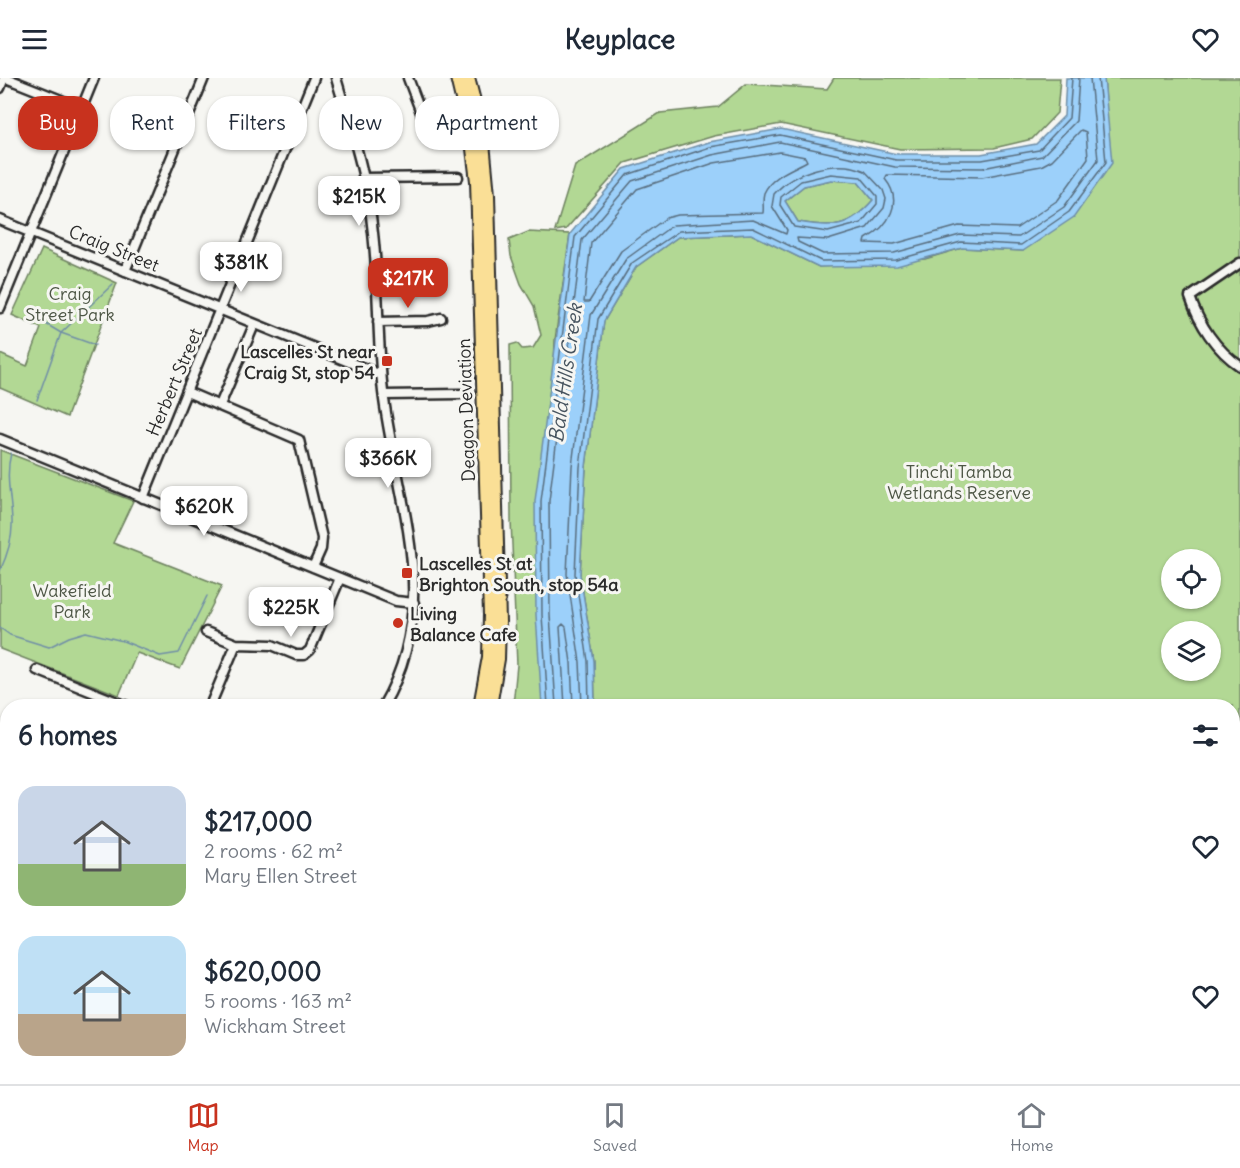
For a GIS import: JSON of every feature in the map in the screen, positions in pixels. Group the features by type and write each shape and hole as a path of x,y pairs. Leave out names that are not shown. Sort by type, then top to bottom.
{"highway":[{"name":"Deagon Deviation","path":"457,78 472,141 479,227 490,615 489,657 481,699"},
{"name":"Deagon Deviation","path":"468,78 482,132 488,195 499,622 498,658 491,699"}],"street":[{"path":"0,88 5,78 51,96"},
{"path":"86,96 94,78"},
{"path":"125,271 204,78"},
{"name":"Herbert Street","path":"144,498 314,78"},
{"path":"336,78 363,178 373,234 381,375 410,533 414,603 410,633 400,669 386,699"},
{"path":"408,78 415,96"},
{"path":"0,308 64,150"},
{"path":"363,178 458,177"},
{"name":"Craig Street","path":"0,220 381,375"},
{"path":"1240,263 1190,297 1194,309 1212,339 1225,356 1240,366"},
{"path":"378,322 428,321 441,318"},
{"path":"220,405 254,325"},
{"path":"188,392 299,440 322,538 321,549 313,567"},
{"path":"384,395 460,394"},
{"path":"0,440 396,601 414,603"},
{"path":"212,526 223,497"},
{"path":"207,632 236,644 272,645 305,658 340,578"},
{"path":"213,699 236,644"},
{"path":"37,670 110,699"}],"green space":[{"path":"834,78 1060,78 1057,113 1032,139 994,148 900,149 781,124 714,136 625,163 566,229 555,231 575,166 660,113 718,107 746,84 827,89"},
{"name":"Tinchi Tamba Wetlands Reserve","path":"1104,78 1240,78 1240,699 595,699 594,661 580,574 586,467 604,321 636,267 678,237 751,234 819,267 925,259 962,248 1023,251 1107,118"},
{"path":"831,180 858,182 873,200 856,216 840,224 821,225 798,222 785,201 804,186"},
{"path":"528,232 570,234 555,340 542,699 514,699 517,665 511,520 510,345 517,343 522,349 533,348 541,335 534,306 521,284 511,256 509,240"},
{"name":"Craig Street Park","path":"42,249 117,283 67,417 0,388 0,354 27,366 41,328 12,315"},
{"name":"Wakefield Park","path":"0,450 133,501 113,543 222,586 180,669 137,653 119,695 0,649"}],"water":[{"name":"Bald Hills Creek","path":"1066,78 1104,78 1112,163 1074,217 1023,251 962,248 897,266 819,267 751,234 678,237 636,267 604,321 586,467 580,574 594,661 595,699 542,699 536,615 535,501 570,234 624,169 709,142 781,129 897,154 981,154 1036,144 1064,116","holes":["831,180 858,182 873,200 848,221 831,225 798,222 785,201 804,186"]}],"waterway":[{"path":"37,400 61,333 113,284"},
{"path":"26,312 61,333 95,345"},
{"path":"0,571 12,533 8,478 11,453"},
{"path":"0,628 10,635 49,647 86,632 123,641 160,656 179,653 207,596"}],"place":[{"name":"Lascelles St near Craig St, stop 54","path":"387,361"},
{"name":"Lascelles St at Brighton South, stop 54a","path":"407,573"},
{"name":"Living Balance Cafe","path":"398,623"}]}
